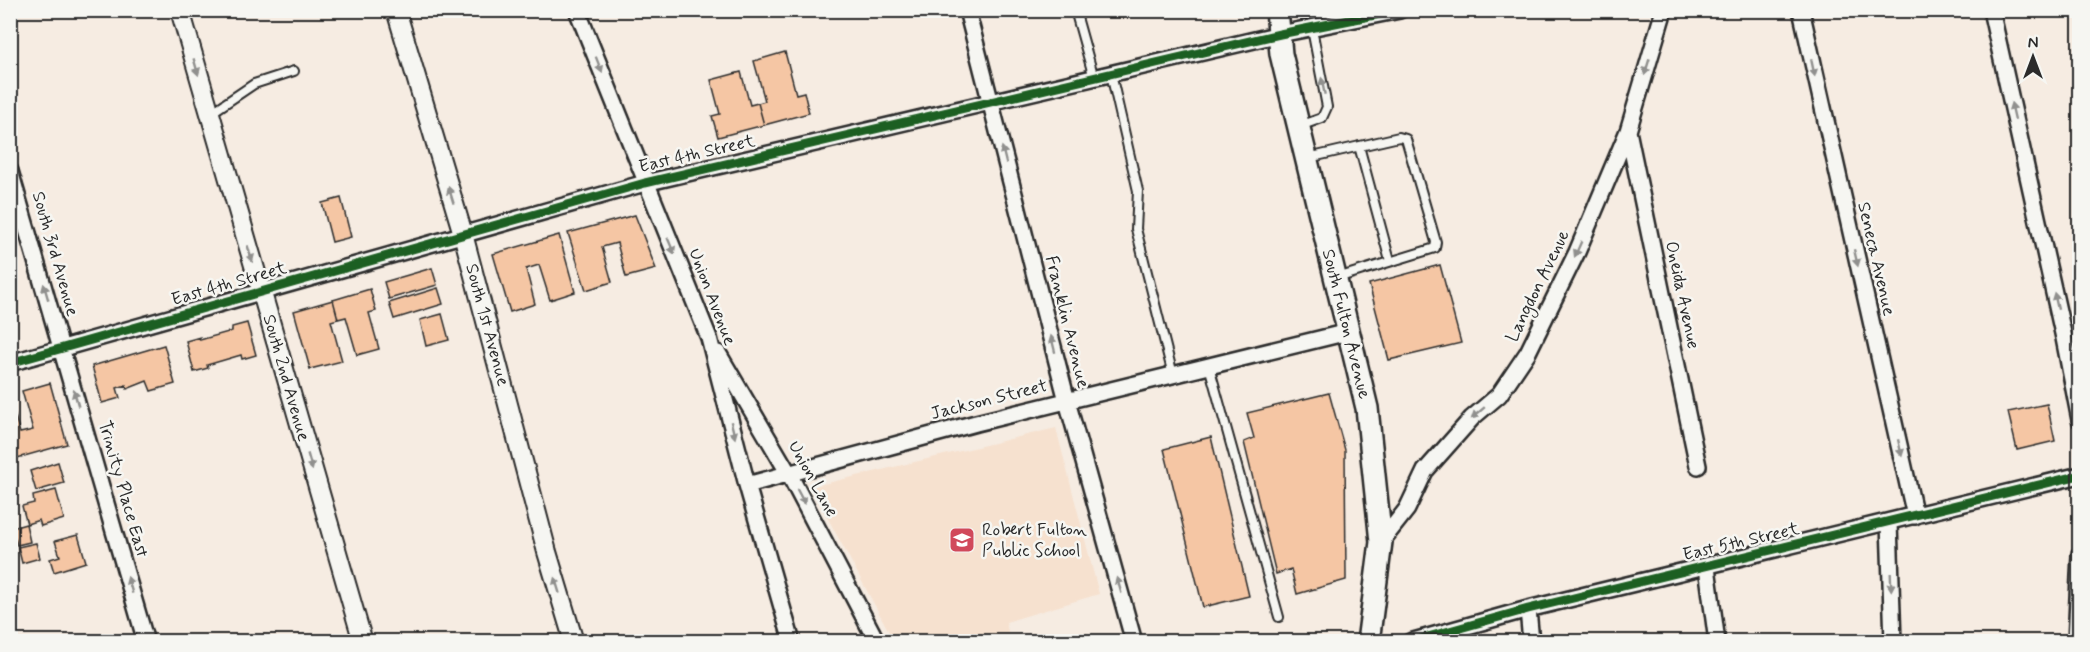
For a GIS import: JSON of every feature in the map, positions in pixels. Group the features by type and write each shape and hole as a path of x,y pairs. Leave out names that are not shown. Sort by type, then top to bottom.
{"main road":[{"name":"South Fulton Avenue","path":"1277,10 1281,54 1367,408 1382,542 1368,642"}],"street":[{"name":"South 2nd Avenue","path":"180,10 363,642"},
{"name":"South 1st Avenue","path":"396,10 463,234 547,552 574,642"},
{"name":"Union Avenue","path":"577,10 709,338 747,485 792,642"},
{"name":"Franklin Avenue","path":"967,10 1067,400 1134,642"},
{"name":"East 4th Street","path":"10,363 645,183 1280,34 1400,10"},
{"name":"Langdon Avenue","path":"1382,542 1407,509 1425,471 1472,418 1499,395 1520,367 1577,252 1628,131 1664,10"},
{"name":"Seneca Avenue","path":"1801,10 1915,516"},
{"path":"1991,10 2064,338 2079,420"},
{"name":"Oneida Avenue","path":"1628,131 1698,466"},
{"name":"South 3rd Avenue","path":"10,171 62,348"},
{"name":"Jackson Street","path":"747,485 1067,400 1348,332"},
{"name":"Union Lane","path":"709,338 789,474 877,642"},
{"name":"Trinity Place East","path":"62,348 146,642"},
{"name":"East 5th Street","path":"1410,642 1528,609 2079,475"},
{"path":"1889,523 1893,642"},
{"path":"2076,642 2079,554"},
{"path":"1707,567 1717,642"},
{"path":"1528,609 1532,642"}],"lane":[{"path":"1075,10 1094,78"},
{"path":"1299,126 1322,118 1327,107 1312,29"},
{"path":"209,114 254,84 294,70"},
{"path":"1111,74 1138,191 1136,229 1173,375"},
{"path":"1306,159 1399,137 1406,139 1436,242 1434,248 1335,278"},
{"path":"1359,146 1390,261"},
{"path":"1209,366 1279,617"}],"shaded area":[{"name":"Robert Fulton Public School","path":"1056,428 1099,594 1006,622 1010,641 894,641 811,487"}],"building":[{"path":"785,52 796,94 804,92 809,113 764,125 758,103 765,101 754,61"},
{"path":"741,72 750,105 758,103 764,125 718,137 712,116 720,114 711,80"},
{"path":"341,198 351,237 332,242 322,203"},
{"path":"635,215 656,269 626,277 617,243 602,247 612,282 586,290 568,233"},
{"path":"559,235 575,292 550,300 539,265 526,269 535,304 510,312 493,254"},
{"path":"1440,265 1461,343 1389,360 1369,284"},
{"path":"432,268 437,285 389,299 384,282"},
{"path":"438,288 443,304 394,319 389,303"},
{"path":"370,289 376,311 369,313 379,349 357,355 346,317 338,319 333,300"},
{"path":"333,300 338,319 331,321 342,361 310,369 294,311"},
{"path":"442,314 449,340 426,346 420,320"},
{"path":"247,323 256,355 242,359 241,355 207,365 208,368 194,372 186,341 200,337 200,340 232,331 232,327"},
{"path":"164,345 175,384 151,391 147,381 127,389 126,385 117,388 120,398 102,403 92,366"},
{"path":"50,383 67,444 10,460 10,399 20,433 33,430 22,391"},
{"path":"1329,393 1345,450 1346,580 1297,594 1291,569 1276,574 1244,442 1254,438 1247,413"},
{"path":"2047,404 2055,441 2017,450 2008,412"},
{"path":"1211,437 1249,596 1203,607 1164,449"},
{"path":"58,462 64,483 36,491 30,471"},
{"path":"56,490 64,519 41,526 39,520 27,524 22,506 34,503 33,496"},
{"path":"26,524 30,542 17,545 12,528"},
{"path":"78,535 86,562 54,572 50,559 60,556 55,541"},
{"path":"36,543 40,558 22,563 18,547"}],"cycle path":[{"path":"10,363 645,183 1280,34 1400,10"},
{"path":"1410,642 1528,609 2080,475"}],"place":[{"name":"Robert Fulton Public School","path":"962,540"}]}
